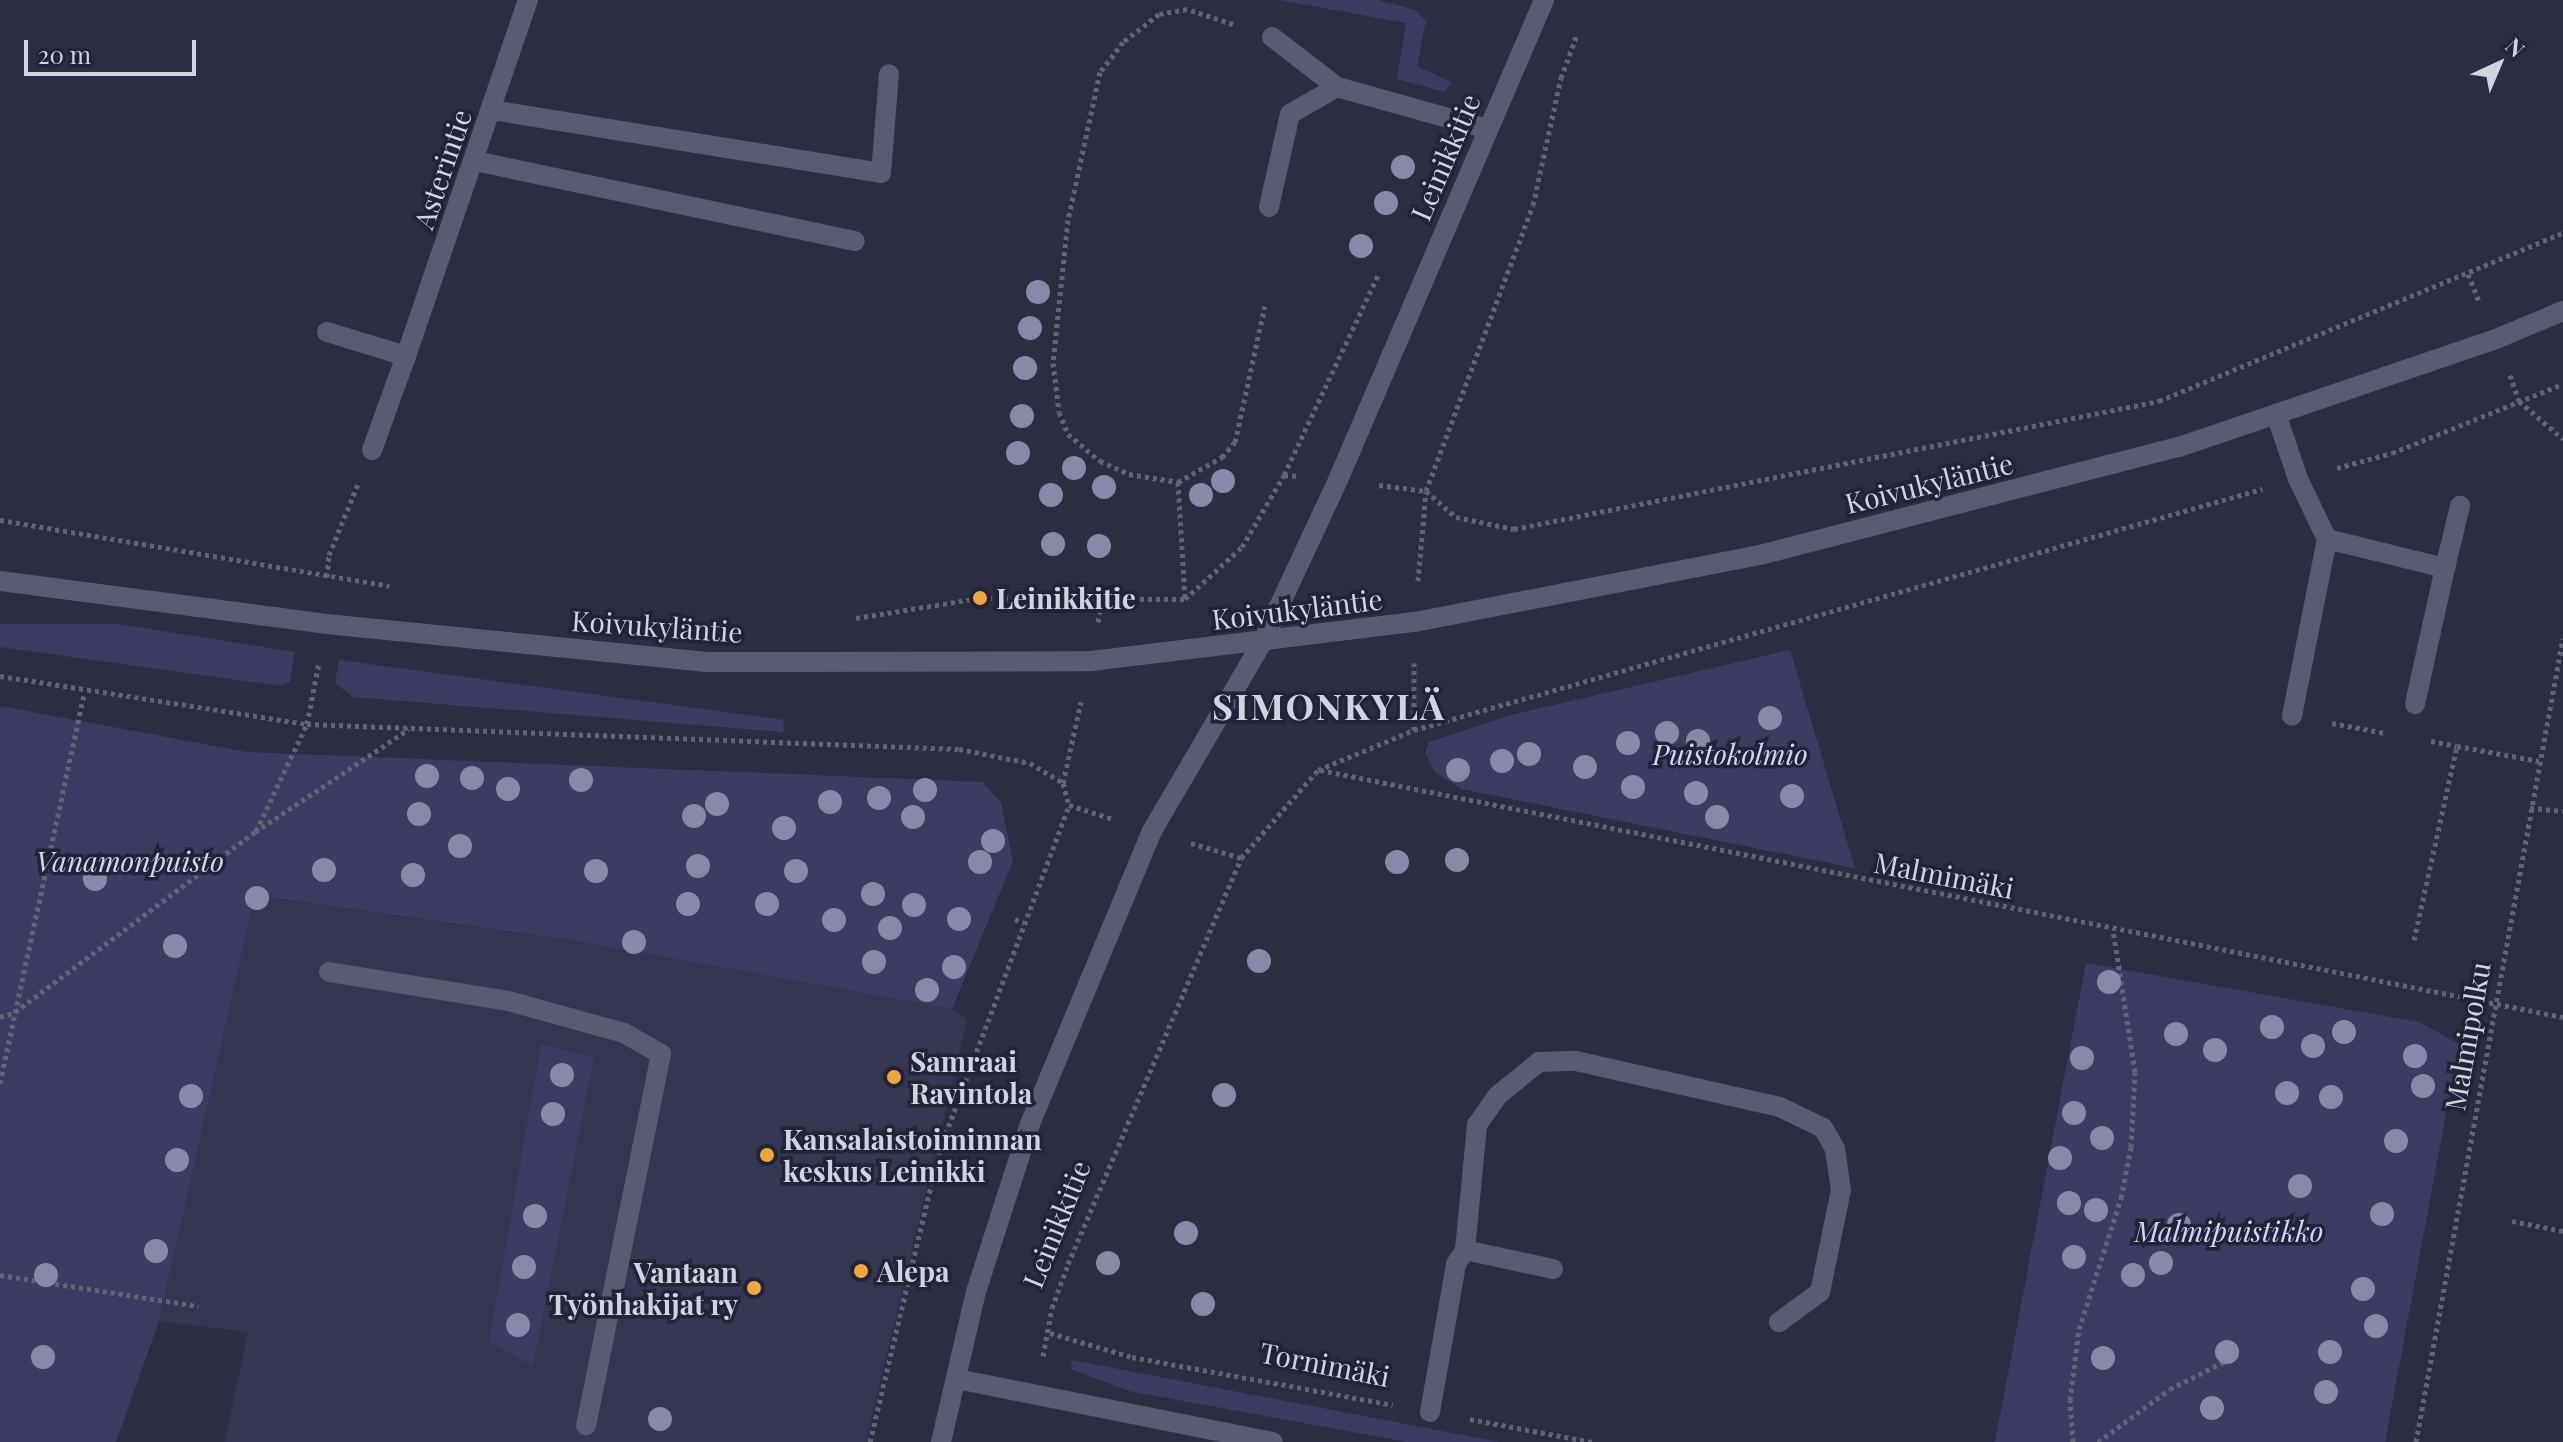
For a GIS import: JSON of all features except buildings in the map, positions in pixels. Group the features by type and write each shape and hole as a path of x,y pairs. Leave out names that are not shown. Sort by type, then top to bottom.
{"main road":[{"name":"Asterintie","path":"372,450 475,161 528,0"},
{"name":"Leinikkitie","path":"941,1442 976,1292 1030,1124 1152,831 1262,643 1338,480 1544,0"},
{"path":"1272,37 1337,87 1487,129"},
{"path":"492,110 881,173 889,74"},
{"path":"1269,207 1290,114 1337,87"},
{"path":"475,161 855,241"},
{"name":"Koivukyläntie","path":"0,581 326,624 704,662 1091,661 1262,643 1415,622 1760,555 2179,447 2496,339 2563,311"},
{"path":"327,332 406,356"},
{"path":"2276,414 2298,479 2327,539 2292,716"},
{"path":"2415,704 2460,506"},
{"path":"2327,539 2445,568"},
{"path":"329,972 508,1001 624,1033 661,1054 586,1425"},
{"path":"1430,1412 1456,1264 1465,1250 1477,1125 1497,1096 1539,1062 1576,1061 1780,1107 1823,1128 1835,1149 1841,1190 1820,1292 1779,1322"},
{"path":"1465,1250 1553,1269"},
{"path":"957,1379 1273,1442"}],"path":[{"path":"1265,306 1235,442 1222,457 1178,482 1110,466 1068,434 1059,412 1053,363 1068,220 1100,72 1123,42 1159,14 1187,9 1272,37"},
{"path":"1414,730 1415,622 1426,491 1533,205 1561,78 1581,23"},
{"path":"853,619 980,598 1185,599 1242,547 1284,475 1426,491 1456,517 1514,529 2159,401 2563,233"},
{"path":"255,832 307,724 326,624 329,555 372,450"},
{"path":"1178,482 1185,599"},
{"path":"0,520 402,588"},
{"name":"Malmipolku","path":"2416,1442 2493,1005 2563,638"},
{"path":"0,1083 84,693"},
{"path":"2292,716 2394,734"},
{"path":"0,1017 15,1012 255,832 410,729"},
{"path":"2414,940 2457,746 2539,761"},
{"name":"Malmimäki","path":"1318,770 2563,1017"},
{"path":"870,1442 940,1149 1069,805"},
{"path":"2530,808 2563,811"},
{"name":"Leinikkitie","path":"1032,1396 1050,1333 1052,1308 1068,1264 1241,858"},
{"path":"1015,919 1024,923"},
{"path":"2073,1442 2070,1400 2079,1329 2121,1198 2131,1147 2135,1072 2113,930"},
{"path":"2512,1221 2563,1231"},
{"path":"0,1275 199,1306"},
{"name":"Tornimäki","path":"1050,1333 1132,1357 1592,1442"},
{"path":"2098,1442 2170,1389 2240,1354"}],"shaded area":[{"path":"255,895 565,939 952,1009 967,1020 866,1442 225,1442 248,1332 159,1321"}],"green space":[{"path":"1279,0 1378,0 1415,10 1426,21 1417,66 1451,82 1445,92 1397,79 1406,23"},
{"path":"0,624 118,624 295,652 290,682 281,686 0,647"},
{"name":"Puistokolmio","path":"1790,650 1855,868 1462,789 1435,772 1425,753 1429,742 1511,715"},
{"path":"339,660 784,720 783,732 353,697 335,683"},
{"name":"Vanamonpuisto","path":"0,706 247,752 982,782 1001,803 1013,861 952,1009 565,939 255,895 159,1321 116,1442 0,1442"},
{"name":"Malmipuistikko","path":"2086,963 2419,1022 2459,1044 2385,1442 1995,1442"},
{"path":"541,1044 594,1058 533,1366 489,1342"},
{"path":"1072,1360 1499,1442 1407,1442 1129,1391 1071,1369"}],"place":[{"name":"Leinikkitie","path":"980,598"},
{"name":"Samraai Ravintola","path":"894,1077"},
{"name":"Kansalaistoiminnan keskus Leinikki","path":"767,1155"},
{"name":"Alepa","path":"861,1271"},
{"name":"Vantaan Työnhakijat ry","path":"754,1288"}],"district":[{"name":"SIMONKYLÄ","path":"1329,706"}]}
